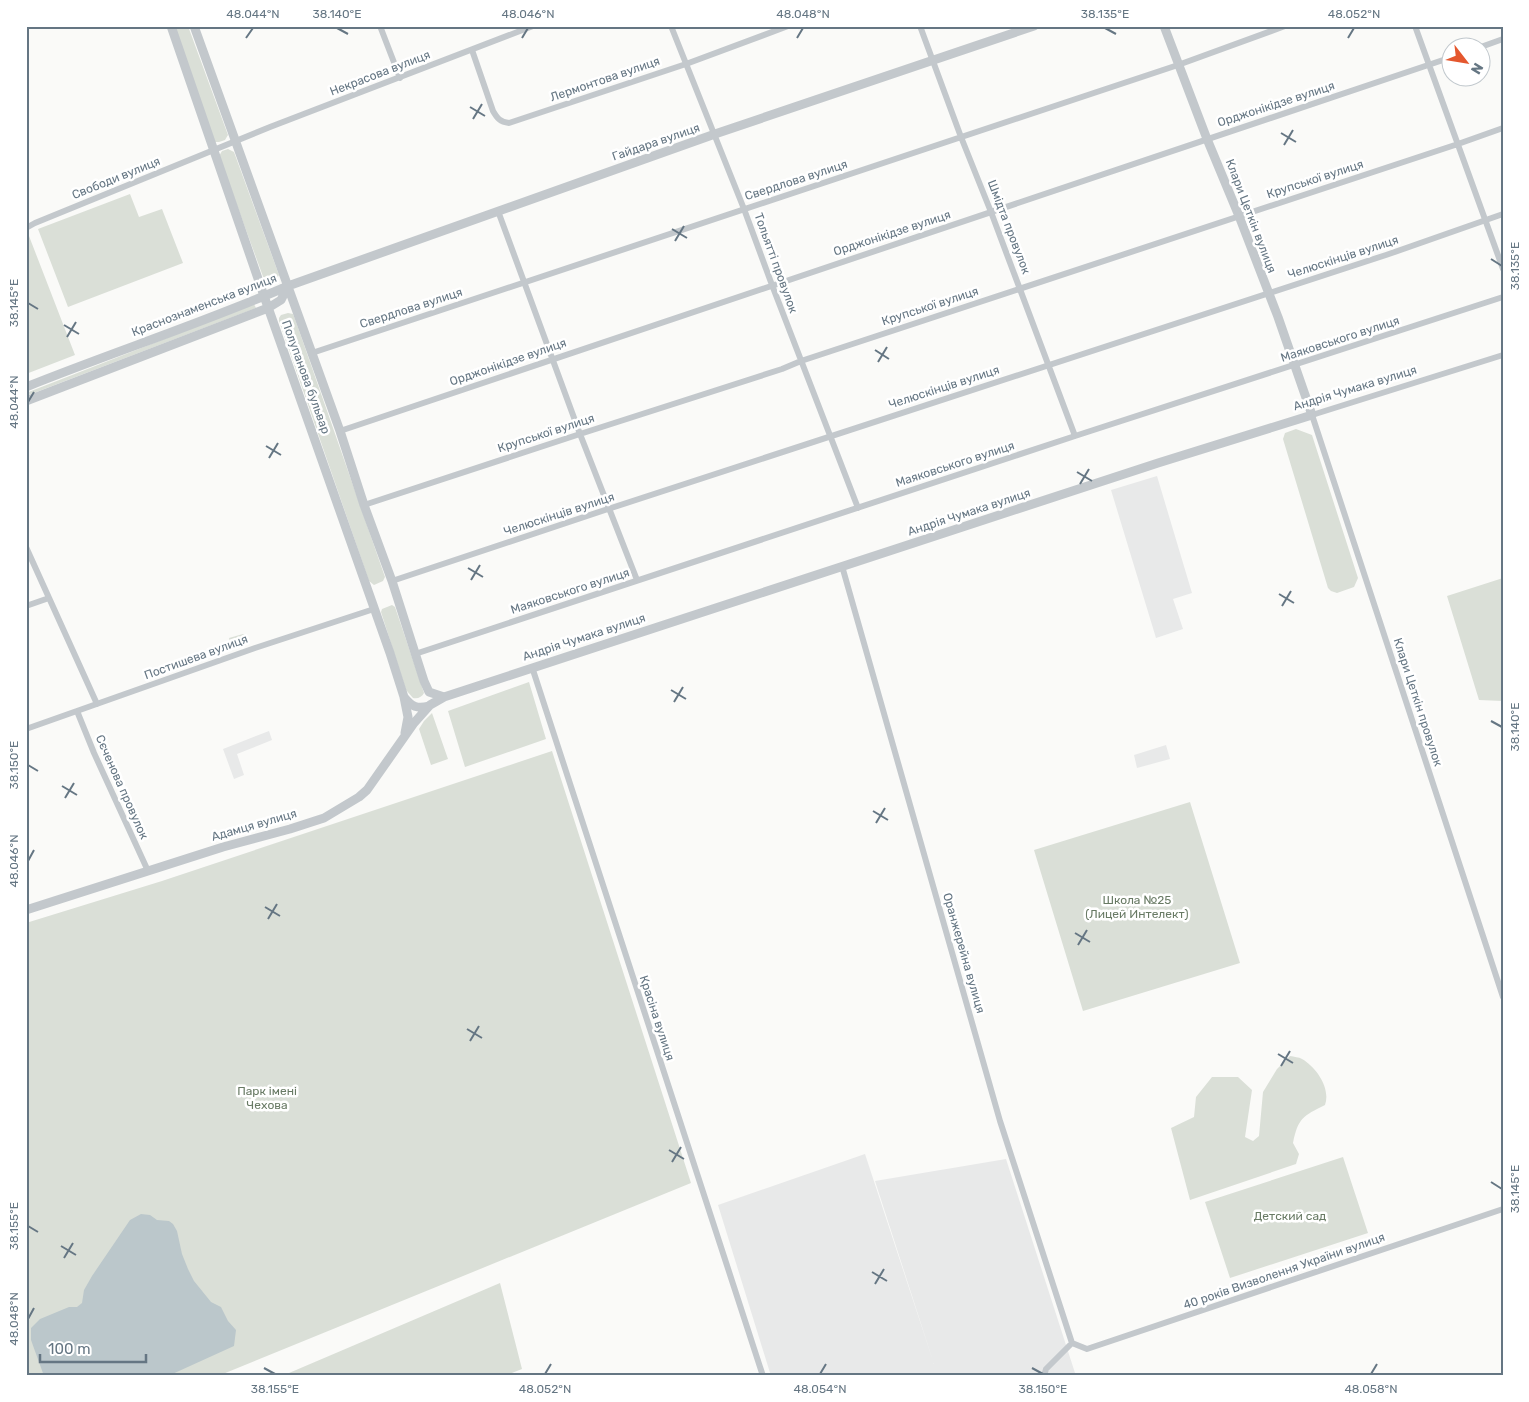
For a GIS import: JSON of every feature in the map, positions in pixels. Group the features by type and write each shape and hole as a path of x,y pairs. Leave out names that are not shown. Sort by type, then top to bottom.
{"street":[{"name":"Полупанова бульвар","path":"171,26 404,697 408,717 405,737"},
{"name":"Полупанова бульвар","path":"194,26 340,431 429,692 444,697"},
{"path":"380,26 400,78"},
{"name":"Некрасова вулиця","path":"214,151 533,26"},
{"name":"Тольятті провулок","path":"671,26 715,134 858,508"},
{"name":"Лермонтова вулиця","path":"472,50 496,117 502,122 509,123 686,64 788,26"},
{"name":"Шмідта провулок","path":"920,26 1076,436"},
{"name":"Гайдара вулиця","path":"288,286 715,134 1034,26"},
{"name":"Клари Цеткін вулиця","path":"1164,26 1239,216 1312,415"},
{"name":"Свердлова вулиця","path":"312,353 1178,65 1285,26"},
{"path":"1415,26 1503,269"},
{"name":"Орджонікідзе вулиця","path":"340,431 1442,60"},
{"name":"Крупської вулиця","path":"364,505 782,369 801,361 1503,128"},
{"name":"Свободи вулиця","path":"26,228 214,151"},
{"path":"498,211 608,509 637,580"},
{"name":"Челюскінців вулиця","path":"392,581 1386,255 1503,214"},
{"name":"Краснознаменська вулиця","path":"26,387 220,314 288,286"},
{"name":"Краснознаменська вулиця","path":"26,401 268,308 281,300 288,286"},
{"name":"Маяковського вулиця","path":"415,654 1503,297"},
{"name":"Андрія Чумака вулиця","path":"444,697 842,566 1312,415 1503,356"},
{"name":"Клари Цеткін провулок","path":"1312,415 1503,997"},
{"path":"26,547 97,704"},
{"name":"Оранжерейна вулиця","path":"842,566 1000,1121 1072,1343"},
{"path":"26,606 49,598"},
{"name":"Постишева вулиця","path":"26,729 255,648 374,609"},
{"name":"Красіна вулиця","path":"532,667 763,1376"},
{"path":"404,697 410,704 420,708 430,705"},
{"name":"Адамця вулиця","path":"26,910 223,847 324,818 367,790 414,722 430,705 444,697"},
{"name":"Сєченова провулок","path":"76,711 148,871"},
{"name":"40 років Визволення України вулиця","path":"1072,1343 1087,1349 1503,1209"},
{"path":"1044,1376 1046,1369 1072,1343"}],"shaded area":[{"path":"1157,476 1192,593 1173,599 1183,629 1156,638 1111,490"},
{"path":"269,731 272,740 237,754 244,775 234,779 223,749"},
{"path":"1166,745 1170,759 1137,768 1134,755"},
{"path":"865,1154 934,1364 875,1181 1006,1159 1076,1376 771,1376 718,1205"},
{"path":"141,1214 150,1215 157,1220 169,1221 173,1224 177,1231 182,1254 194,1281 211,1302 221,1307 228,1321 236,1330 234,1346 168,1376 44,1376 31,1340 31,1328 40,1319 69,1307 77,1307 82,1303 84,1290 92,1276 130,1220"}],"green space":[{"path":"174,26 188,26 228,135 225,140 215,142"},
{"path":"228,149 234,152 279,275 276,280 269,284 265,282 219,156 222,151"},
{"path":"130,194 139,217 162,209 183,263 68,307 38,229"},
{"path":"29,236 75,355 26,374 26,237"},
{"path":"254,304 256,308 26,396 26,393"},
{"path":"293,314 295,319 385,577 383,581 374,585 369,581 279,321 281,315"},
{"path":"1296,429 1312,435 1358,578 1354,587 1337,593 1328,588 1283,439 1285,433"},
{"path":"1503,578 1503,701 1479,700 1447,596"},
{"path":"392,605 395,607 424,693 418,698 413,698 406,690 381,612 382,609"},
{"path":"243,634 246,635 248,642 232,648 229,638"},
{"path":"529,682 546,739 465,767 448,711"},
{"path":"432,713 448,759 431,765 419,729"},
{"name":"Парк імені Чехова","path":"552,751 691,1183 218,1376 26,1376 26,923 162,881"},
{"name":"Школа №25 (Лицей Интелект)","path":"1190,802 1240,963 1083,1011 1034,850"},
{"path":"1290,1056 1302,1059 1312,1067 1321,1079 1326,1092 1325,1105 1307,1115 1297,1128 1293,1143 1299,1154 1296,1164 1190,1200 1171,1128 1194,1117 1196,1097 1212,1077 1238,1077 1252,1090 1245,1137 1253,1141 1259,1136 1263,1092 1277,1069"},
{"name":"Детский сад","path":"1343,1157 1368,1233 1230,1278 1205,1202"},
{"path":"500,1283 522,1369 504,1376 288,1376 289,1373"}]}
